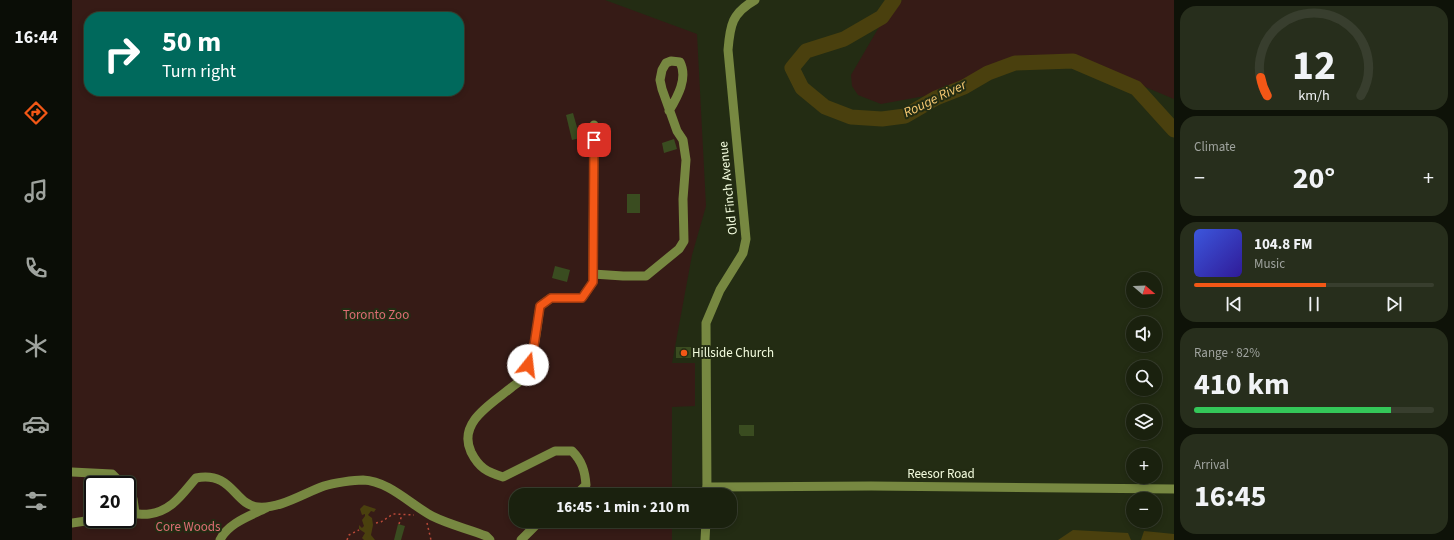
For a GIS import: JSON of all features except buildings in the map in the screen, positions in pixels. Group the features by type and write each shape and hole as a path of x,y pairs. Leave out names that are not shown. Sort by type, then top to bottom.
{"street":[{"name":"Old Finch Avenue","path":"707,488 706,323 720,290 743,253 746,239 728,50 729,29 735,16 746,5 755,0"},
{"path":"593,274 646,276 680,250 684,241 683,199 686,160 685,150 670,111 662,89 660,80 662,70 666,63 671,61 680,62 683,68 682,83 678,96 670,111"},
{"path":"583,488 586,485 585,472 580,458 572,451 555,451 503,477 488,473 475,460 468,446 468,431 476,416 524,378 533,352 540,306 551,298 582,298 593,282 594,125"},
{"path":"72,472 112,474 114,476"},
{"path":"136,514 161,512 175,503 196,478 207,476 216,478 223,482 248,503 258,507 269,507"},
{"path":"220,540 223,532 241,519 269,507 326,485 364,480 392,490 432,516 486,536 490,540"},
{"name":"Reesor Road","path":"737,490 871,486 1174,489"},
{"path":"72,523 84,521"},
{"path":"521,540 533,528"},
{"path":"705,540 706,528"}],"path":[{"path":"376,523 381,522 393,514 416,515"},
{"path":"399,524 402,515"},
{"path":"422,520 428,524 431,540"},
{"path":"346,540 349,535 359,530"}],"green space":[{"name":"Toronto Zoo","path":"72,0 605,0 697,34 706,206 692,255 672,363 695,363 695,406 672,407 672,488 509,488 509,528 672,528 672,540 72,540"},
{"path":"902,0 1174,0 1174,99 1071,56 1023,61 925,96 881,104 858,95 852,86 851,75 882,22"}],"shaded area":[{"path":"364,505 376,509 374,512 371,511 368,515 372,518 373,525 371,535 375,540 364,540 362,538 365,533 359,529 359,525 362,528 364,526 362,520 365,514 362,515 360,509"},
{"path":"1073,530 1128,533 1131,540 1058,540"},
{"path":"1144,531 1174,534 1174,540 1141,540"}],"waterway":[{"name":"Rouge River","path":"894,0 882,17 844,39 806,51 792,68 802,88 825,107 851,117 882,119 905,116 936,98 964,87 988,73 1015,63 1073,61 1136,88 1174,130"}],"place":[{"name":"Hillside Church","path":"684,353"}],"route":[{"path":"528,365 533,352 540,306 551,298 582,298 593,282 594,140"}],"park label":[{"name":"Core Woods","path":"188,527"}]}
